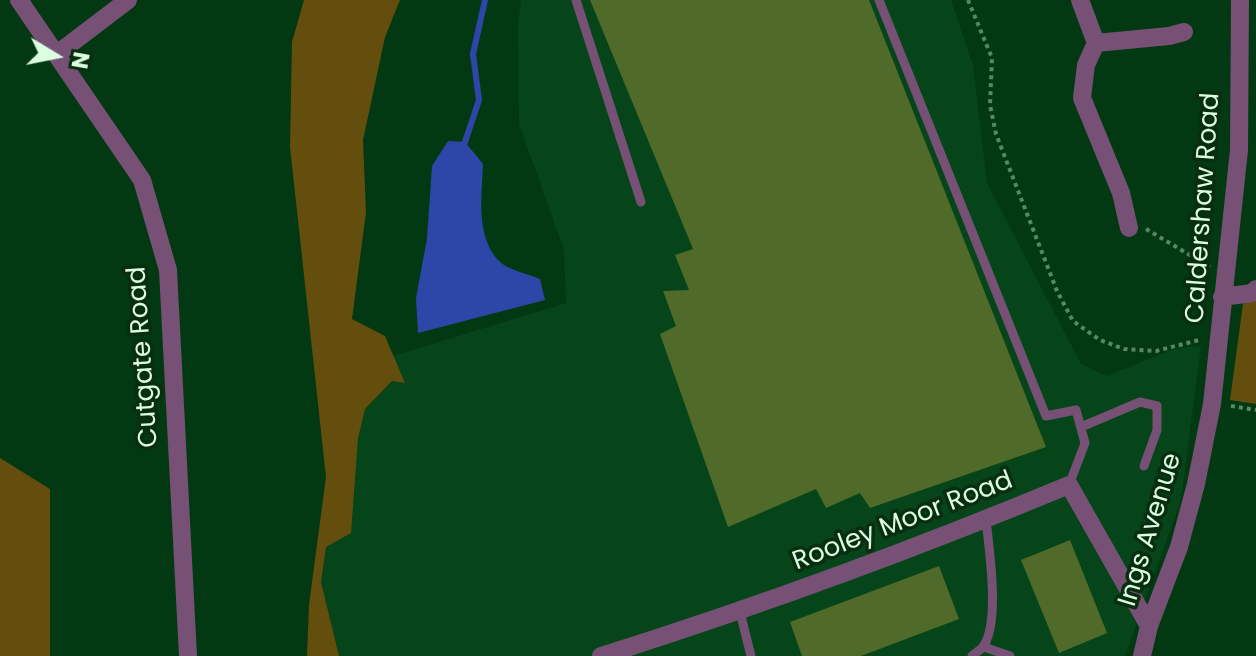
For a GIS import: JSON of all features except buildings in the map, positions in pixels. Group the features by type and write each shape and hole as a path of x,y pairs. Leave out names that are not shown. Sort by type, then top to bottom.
{"street":[{"name":"Cutgate Road","path":"19,0 142,180 168,270 188,656"},
{"path":"57,54 128,0"},
{"path":"1080,0 1096,43 1086,65 1082,98 1121,193 1129,228"},
{"name":"Caldershaw Road","path":"1210,411 1239,150 1240,0"},
{"path":"1096,43 1148,28 1184,32"},
{"path":"1222,297 1252,293 1256,289"},
{"name":"Ings Avenue","path":"1142,656 1149,626 1179,547 1210,411"},
{"path":"1069,485 1149,626"},
{"name":"Rooley Moor Road","path":"601,656 740,612 986,520 1069,485"}],"lane":[{"path":"576,0 641,202"},
{"path":"879,0 1046,416 1076,410 1085,443 1069,485"},
{"path":"1081,427 1140,402 1157,406 1157,430 1144,466"},
{"path":"972,656 984,647 992,618 986,520"},
{"path":"740,612 751,656"},
{"path":"984,647 1010,656"}],"path":[{"path":"968,0 992,58 990,105 996,134 1057,291 1073,321 1100,340 1124,349 1156,351 1221,333"},
{"path":"1129,228 1225,278"},
{"path":"1210,411 1256,410"}],"shaded area":[{"path":"304,0 400,0 385,37 363,140 366,212 352,319 385,336 405,383 392,381 365,409 358,438 351,533 326,547 321,582 339,656 307,656 309,605 326,477 290,147 292,42"},
{"path":"521,0 951,0 973,66 987,183 1081,364 1107,376 1174,349 1201,346 1181,500 1125,656 339,656 321,582 326,547 365,409 393,381 405,383 393,356 566,303 564,250 519,124 518,25"},
{"path":"1256,297 1256,404 1230,400 1243,304"},
{"path":"0,458 50,489 50,656 0,656"}],"water":[{"path":"448,141 465,142 483,164 483,227 491,251 508,267 540,279 545,300 418,333 416,298 427,239 432,166"}],"waterway":[{"path":"465,142 479,100 473,54 485,0"}]}
